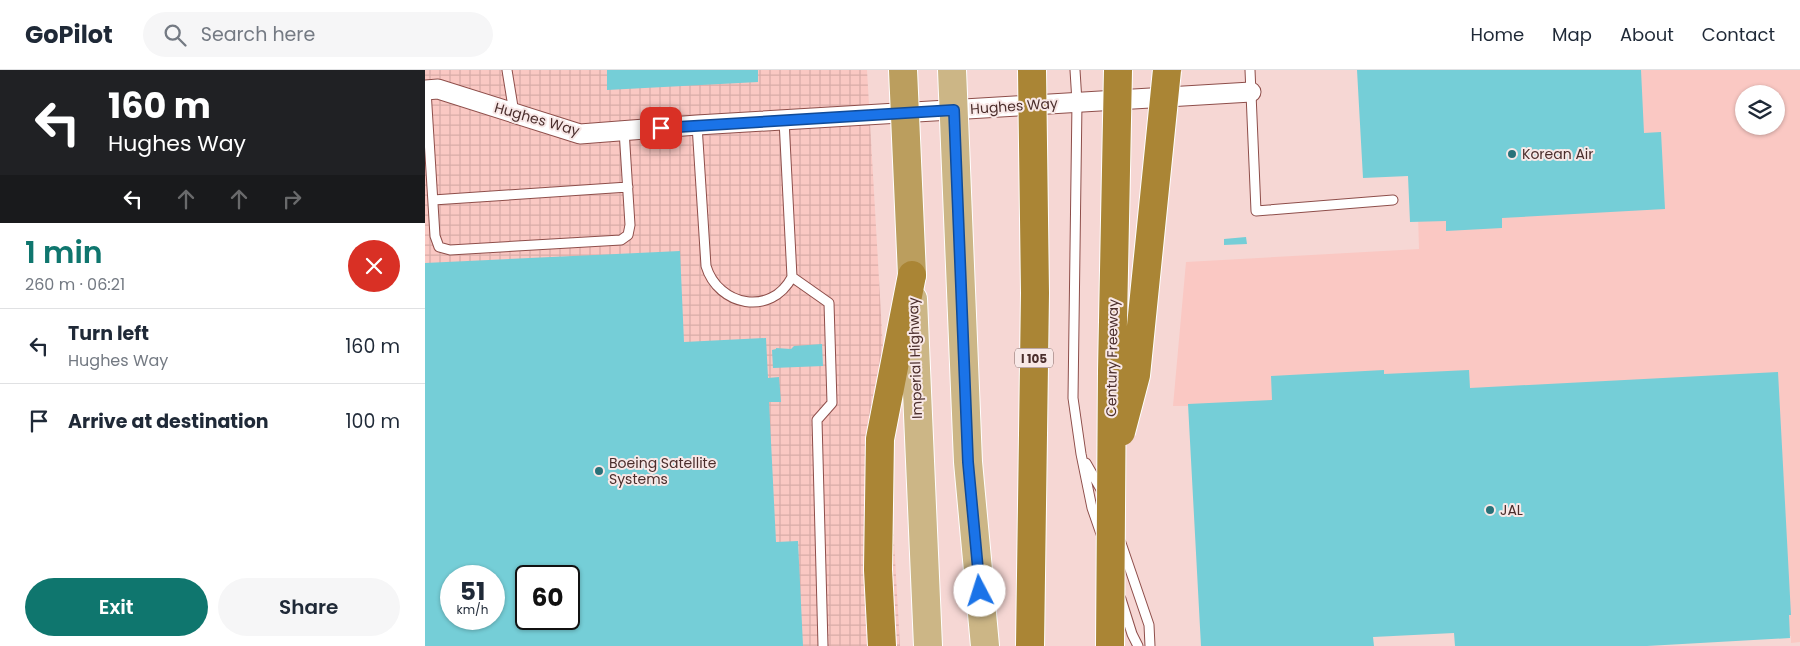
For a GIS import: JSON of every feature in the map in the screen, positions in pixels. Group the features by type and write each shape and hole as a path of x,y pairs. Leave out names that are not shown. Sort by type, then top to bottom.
{"highway":[{"name":"Imperial Highway","path":"903,70 912,275"},
{"name":"I 105","path":"1030,646 1035,293 1032,70"},
{"name":"Century Freeway","path":"1110,646 1118,70"},
{"path":"1111,467 1136,375 1167,70"},
{"path":"882,646 878,570 880,439 912,275"}],"main road":[{"path":"952,70 968,462 985,646"},
{"name":"Imperial Highway","path":"912,275 929,646"}],"street":[{"name":"Hughes Way","path":"426,90 438,90 580,134 697,125 1251,92"}],"lane":[{"path":"507,70 514,113"},
{"path":"1074,70 1077,102 1073,398 1081,454 1092,508 1132,634 1138,646"},
{"path":"1250,70 1256,211 1393,200"},
{"path":"426,90 435,236 439,247 450,250 621,240 628,235 630,225 625,130"},
{"path":"697,125 706,266 709,276 719,289 727,295 747,302 767,300 783,290 792,277 784,120"},
{"path":"433,200 628,187"},
{"path":"792,277 829,303 832,403 817,420 823,646"},
{"path":"1081,454 1103,495 1149,625 1150,646"}],"shaded area":[{"path":"425,70 867,70 900,646 425,646"},
{"path":"1521,70 1800,70 1800,642 1791,643 1791,636 1780,637 1189,406 1173,406 1186,262 1419,249 1418,214"}],"building":[{"path":"607,70 758,70 758,82 607,90"},
{"name":"Korean Air","path":"1357,70 1641,70 1644,133 1661,132 1665,209 1502,218 1502,228 1446,231 1446,221 1410,222 1408,176 1363,178"},
{"path":"1246,237 1247,244 1224,245 1224,239"},
{"name":"Boeing Satellite Systems","path":"680,251 684,342 766,338 768,378 779,377 781,402 769,402 776,542 798,541 803,646 425,646 425,263"},
{"path":"822,344 823,366 773,368 772,350 776,348 791,349 794,346"},
{"name":"JAL","path":"1384,370 1384,374 1469,370 1470,388 1778,372 1791,615 1789,615 1790,638 1647,646 1455,646 1454,633 1373,637 1374,646 1201,646 1188,404 1272,400 1271,376"}],"place":[{"name":"Korean Air","path":"1512,154"},
{"name":"Boeing Satellite Systems","path":"599,471"},
{"name":"JAL","path":"1490,510"}],"route":[{"path":"661,128 954,110 968,462 980,591"}]}
